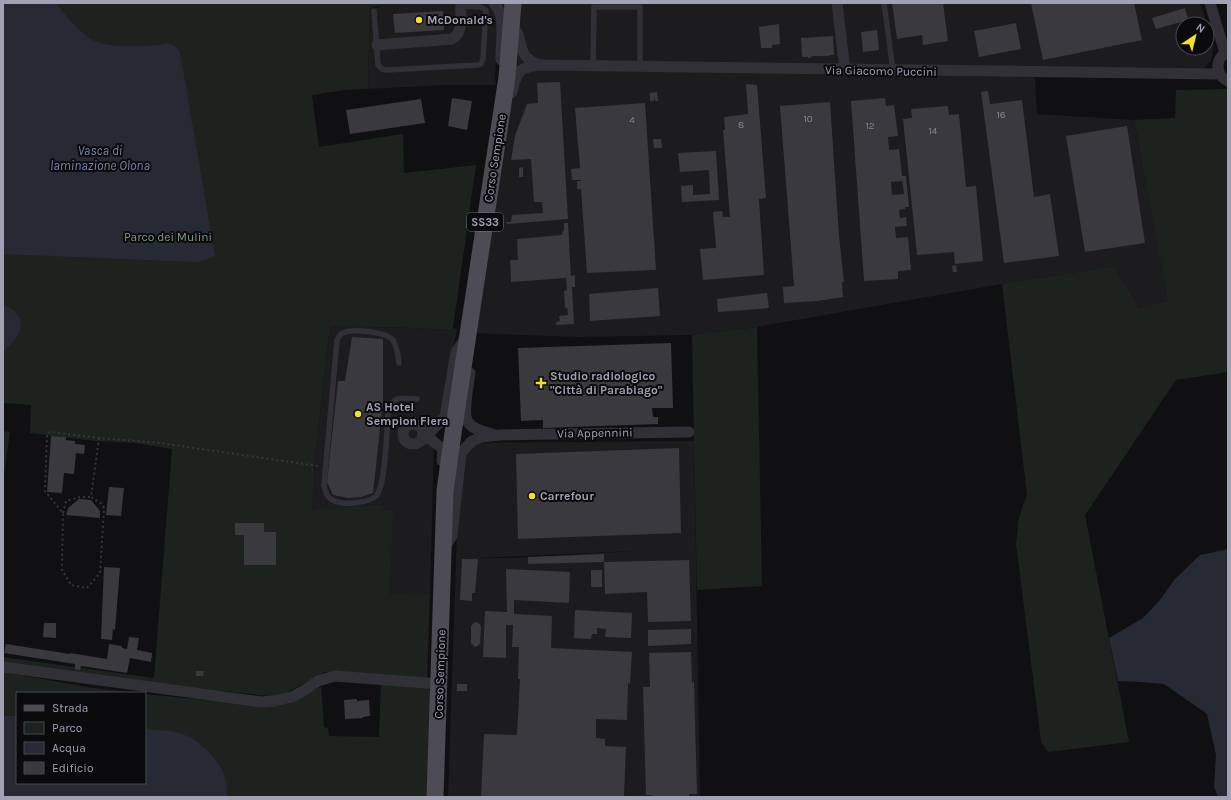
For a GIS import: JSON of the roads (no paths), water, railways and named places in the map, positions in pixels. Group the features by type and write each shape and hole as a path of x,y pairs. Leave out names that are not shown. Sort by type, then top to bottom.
{"main road":[{"name":"Corso Sempione","path":"435,797 446,484 467,335 507,77 513,3"}],"street":[{"name":"Corso Sempione","path":"494,3 500,13 501,64 507,77"},
{"path":"837,3 845,70"},
{"path":"1210,3 1226,53 1219,60 1218,70 1224,77"},
{"path":"377,45 452,39 456,37 460,29 461,4"},
{"path":"512,26 518,32 520,47 526,56 534,63 542,65"},
{"name":"Via Giacomo Puccini","path":"502,109 510,100 515,78 518,72 525,68 542,65 1224,77"},
{"name":"Corso Sempione","path":"444,550 437,533 443,449 430,438 421,435 430,432 445,417 456,352 467,335"},
{"name":"Via Appennini","path":"467,335 472,356 466,415 468,422 473,427 500,435"},
{"name":"Via Appennini","path":"444,550 452,536 460,453 472,441 482,437 500,435 689,432"},
{"path":"3,667 261,702 274,702 292,697 318,681 335,676 440,684"}],"lane":[{"path":"884,3 894,71"},
{"path":"374,11 378,65 384,70 481,64 483,59 486,10 481,7 461,4"},
{"path":"593,66 594,7 640,7 640,67"},
{"path":"399,363 394,340 387,334 349,331 344,332 339,336 337,340 324,485 325,494 330,498 343,503 373,499 377,495 383,477 388,409 392,402 400,398 417,399"}],"water":[{"name":"Vasca di laminazione Olona","path":"3,3 57,3 77,28 91,39 98,42 118,46 170,43 179,50 215,256 198,262 3,254"},
{"path":"3,304 15,312 21,323 15,339 3,351"},
{"path":"1228,549 1228,797 1218,797 1214,787 1216,755 1207,714 1164,684 1118,681 1109,638 1143,618 1160,600 1174,580 1200,555"},
{"path":"3,716 16,716 16,784 146,784 146,729 179,733 191,738 204,747 219,764 226,783 227,797 3,797"}],"place":[{"name":"McDonald's","path":"419,20"},
{"name":"Studio radiologico \"Città di Parabiago\"","path":"541,383"},
{"name":"AS Hotel Sempion Fiera","path":"358,414"},
{"name":"Carrefour","path":"532,496"}],"park label":[{"name":"Parco dei Mulini","path":"168,237"}]}
